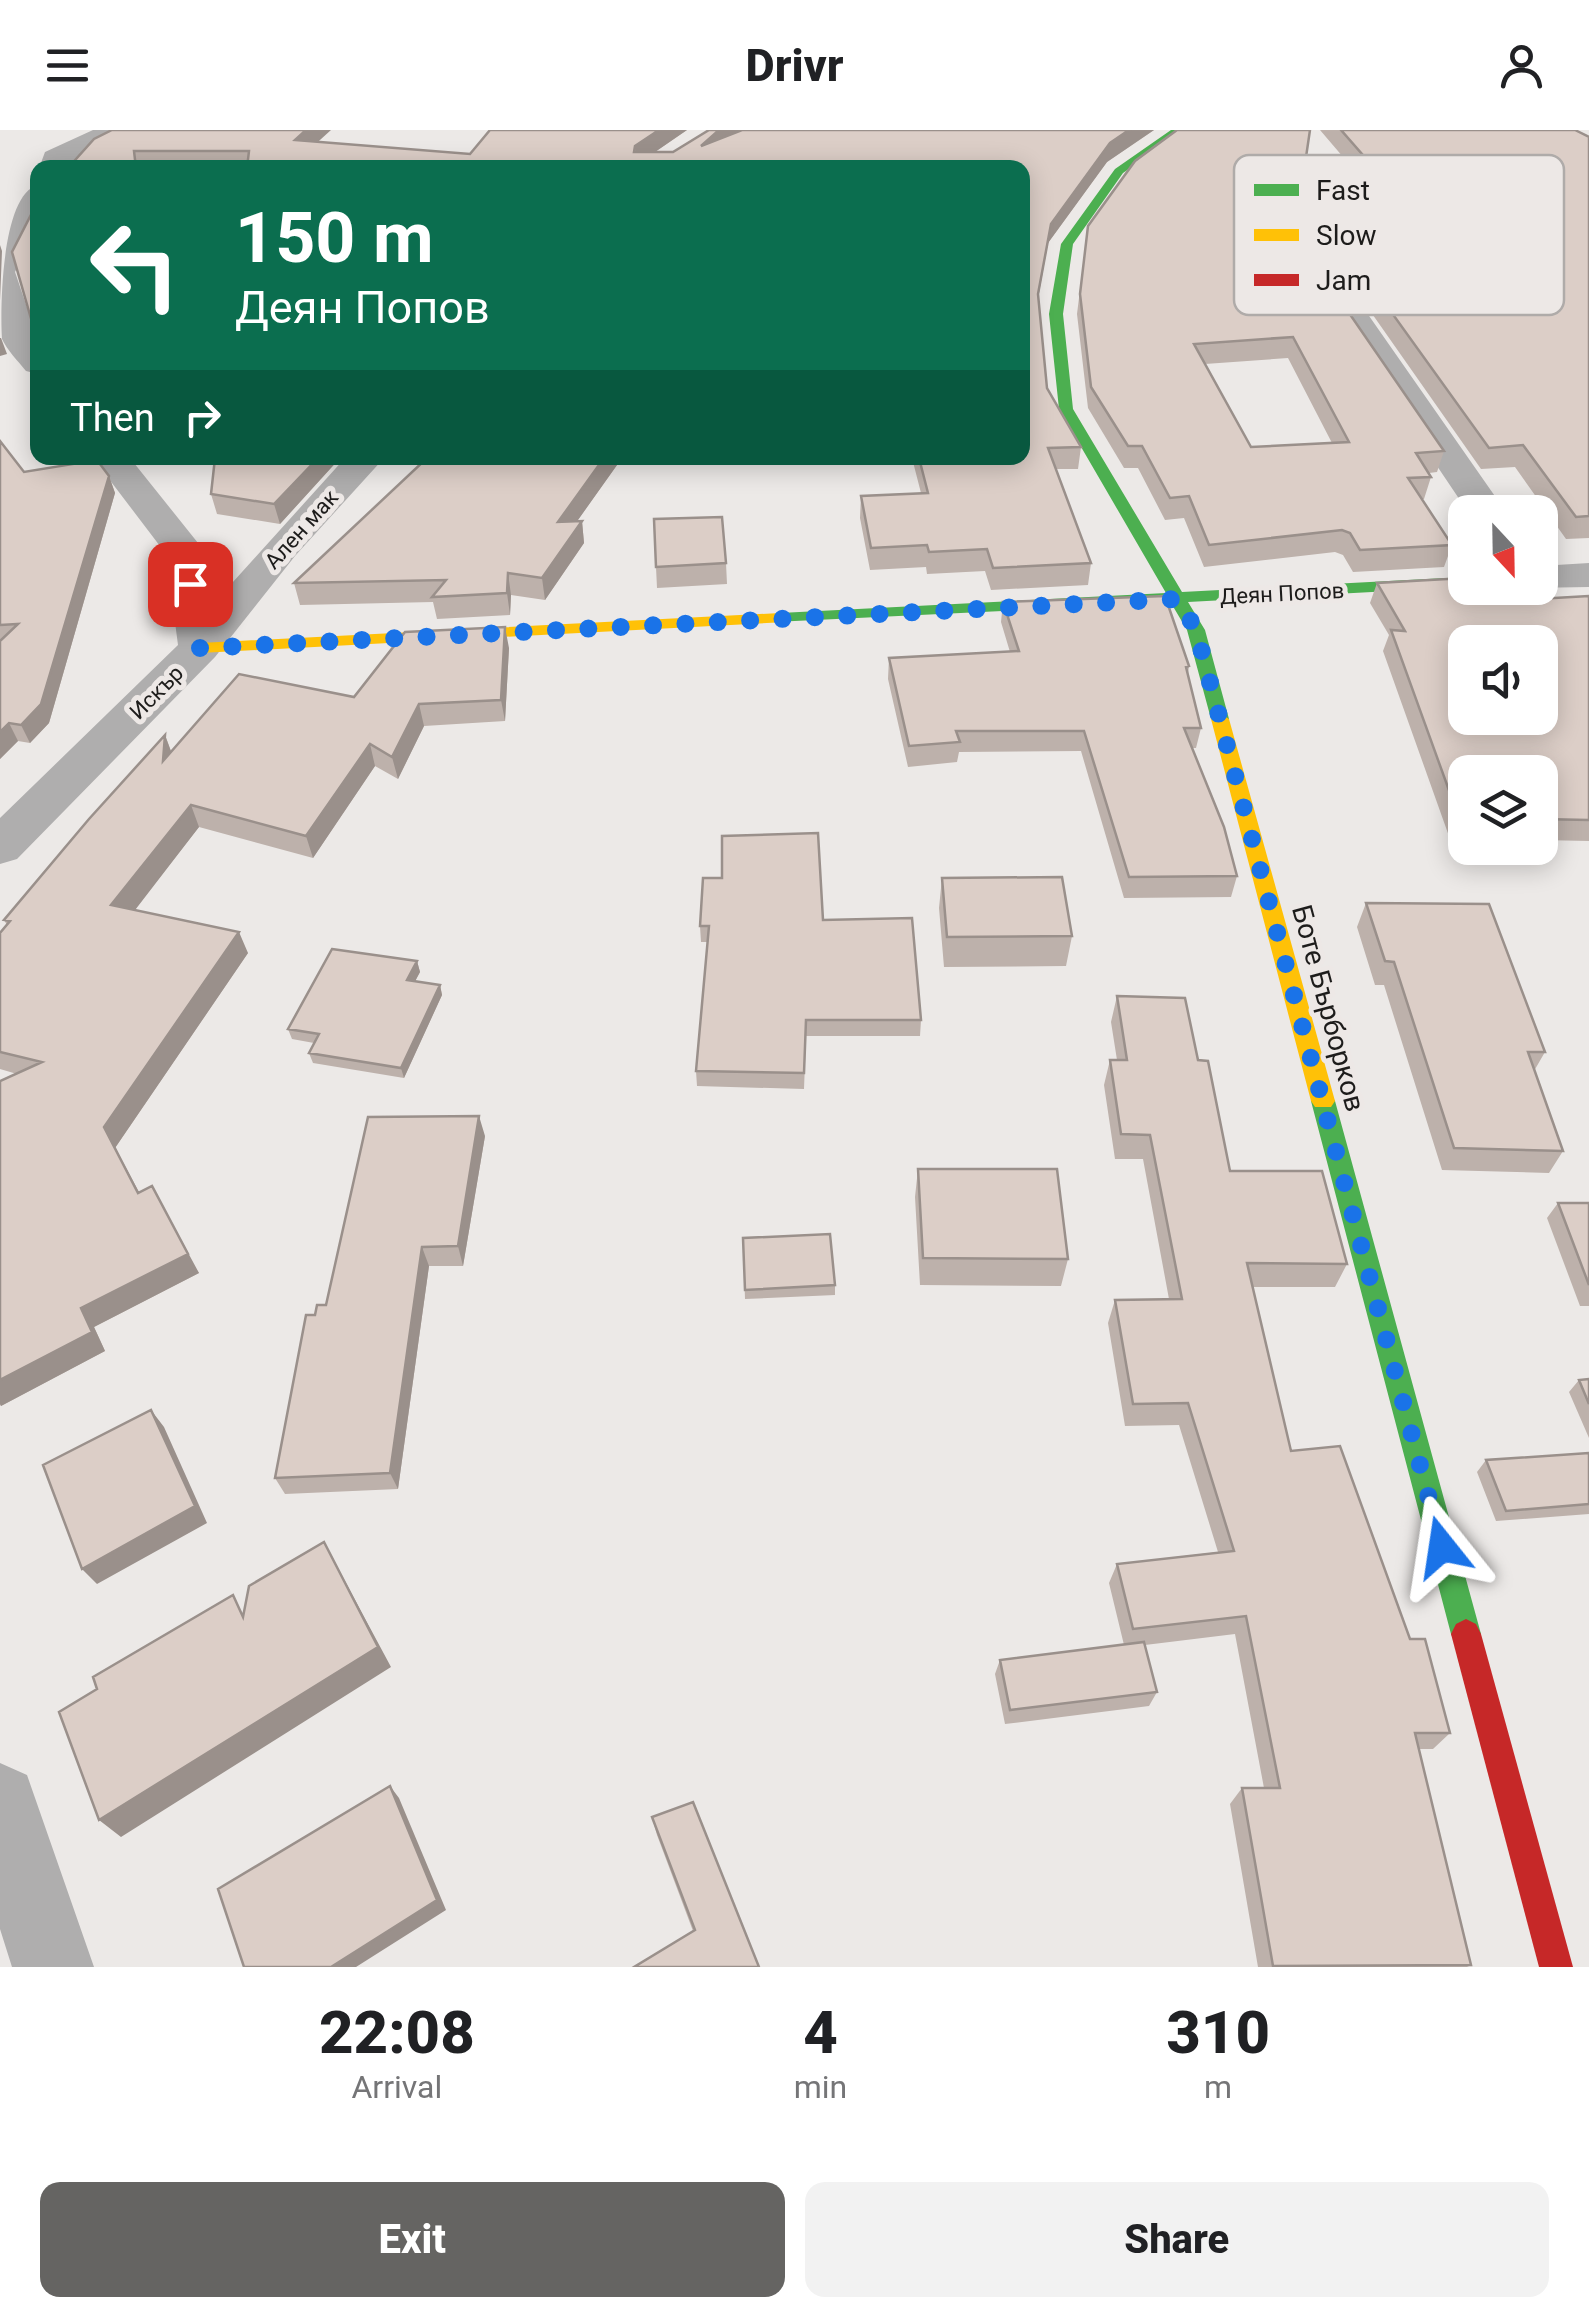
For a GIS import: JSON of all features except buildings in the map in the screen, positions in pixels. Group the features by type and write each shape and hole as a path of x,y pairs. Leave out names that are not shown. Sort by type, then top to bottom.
{"street":[{"path":"59,160 116,130"},
{"name":"Боте Бърборков","path":"1179,130 1120,170 1067,244 1056,314 1066,408 1196,630 1556,1967"},
{"path":"26,185 0,273 18,338 30,354"},
{"path":"1352,315 1475,495"},
{"name":"Искър","path":"0,847 200,648 186,553 117,465"},
{"name":"Ален мак","path":"200,648 281,548 358,465"},
{"path":"1558,577 1589,575"},
{"name":"Деян Попов","path":"200,648 1448,583"},
{"path":"0,1802 53,1967"}],"traffic: fast":[{"path":"1179,130 1119,171 1067,244 1056,314 1066,409 1196,630 1220,719"},
{"path":"780,618 1448,583"},
{"path":"1323,1101 1466,1634"}],"traffic: slow":[{"path":"200,648 780,618"},
{"path":"1220,719 1323,1101"}],"traffic: jam":[{"path":"1466,1634 1556,1967"}],"route":[{"path":"190,584 200,648 1178,599 1196,630 1442,1547"}]}
